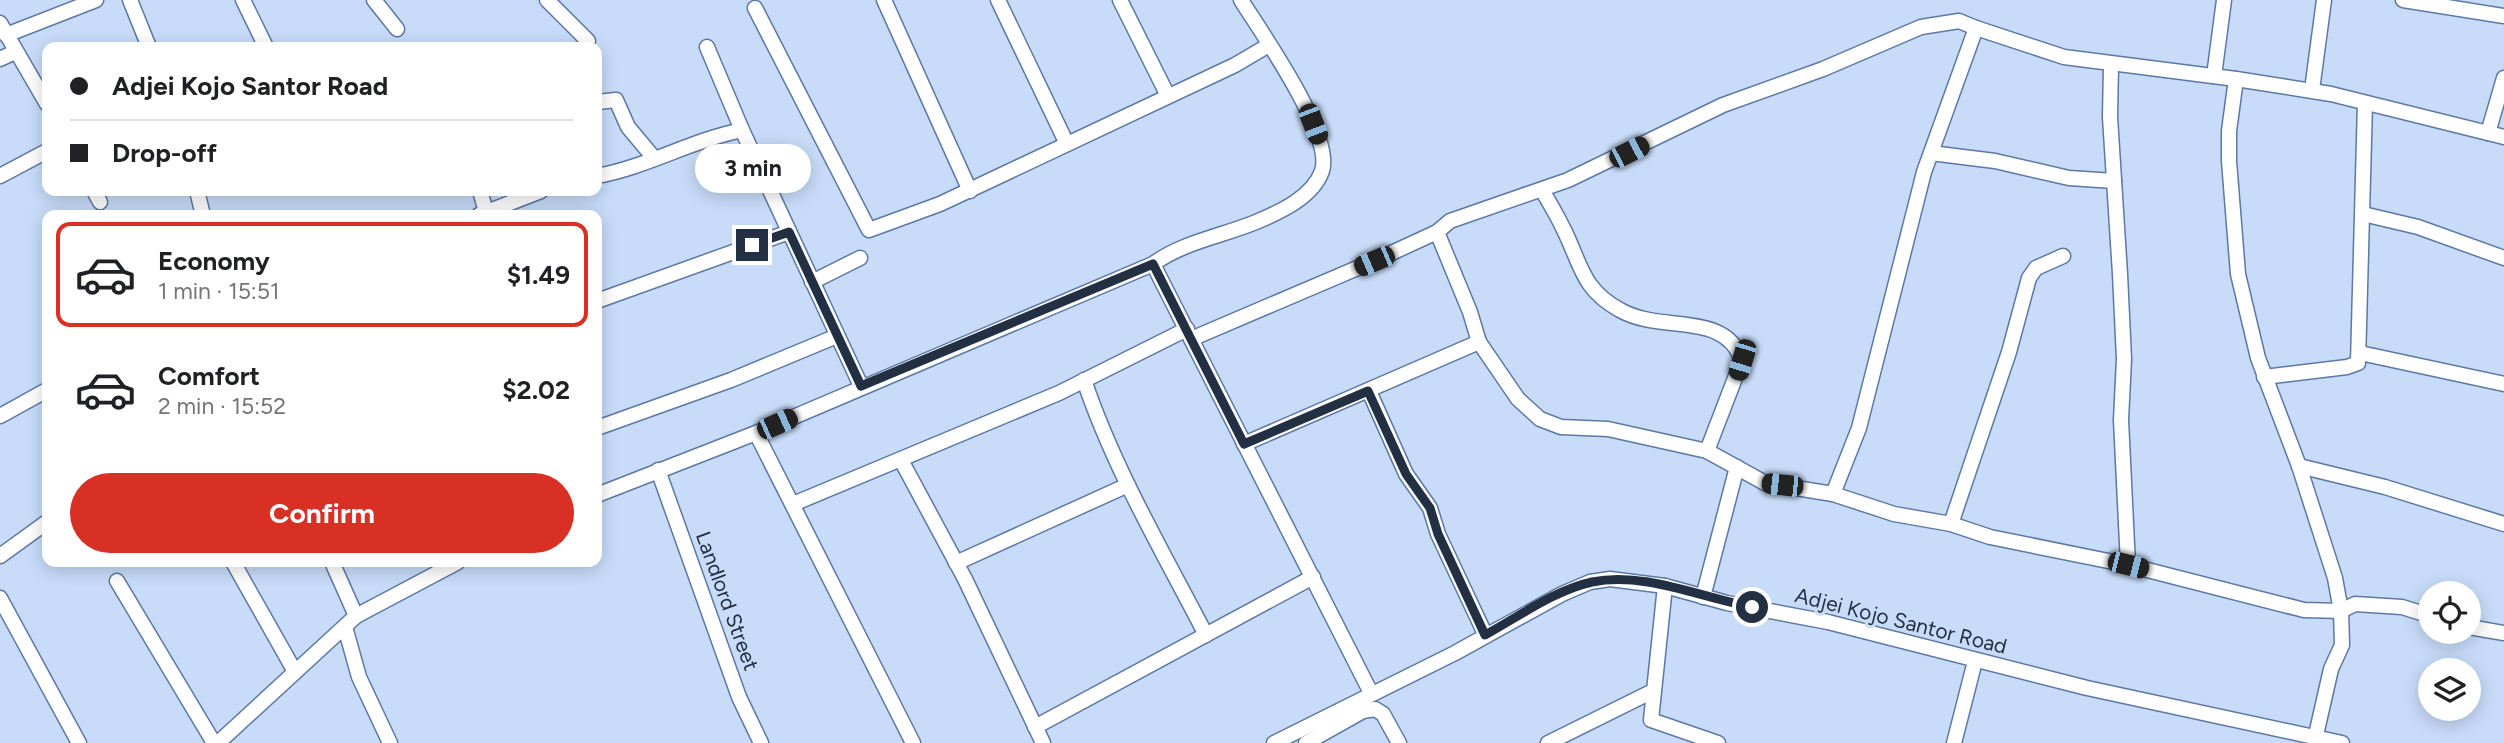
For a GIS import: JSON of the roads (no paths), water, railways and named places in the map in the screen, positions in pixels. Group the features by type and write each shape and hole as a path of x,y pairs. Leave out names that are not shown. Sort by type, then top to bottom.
{"street":[{"path":"42,96 3,29 96,0"},
{"path":"130,0 147,42"},
{"path":"243,0 264,42"},
{"path":"374,0 397,29"},
{"path":"547,0 588,41"},
{"path":"884,0 970,191"},
{"path":"998,0 1067,144"},
{"path":"1120,0 1168,96"},
{"path":"602,493 756,433 861,386 1153,264 1188,246 1280,210 1307,192 1321,174 1323,156 1313,124 1296,89 1241,0"},
{"path":"2214,76 2224,0"},
{"path":"2312,90 2324,0"},
{"path":"2403,0 2504,16"},
{"path":"755,8 869,230 970,191 1235,65 1269,46"},
{"path":"793,504 901,460 1189,334 1437,232 1450,220 1542,190 1629,152 1723,104 1823,69 1921,27 1959,21 2064,57 2312,90 2504,137"},
{"path":"1832,494 1859,428 1900,259 1931,153 1976,28"},
{"path":"707,47 742,130 861,386"},
{"path":"0,59 15,52"},
{"path":"2111,65 2113,181 2124,359 2121,420 2128,565"},
{"path":"2488,133 2504,78"},
{"path":"2236,79 2229,141 2238,274 2264,377 2299,466 2335,578 2341,611 2342,645 2331,669 2316,735"},
{"path":"602,101 616,100 628,127 654,158"},
{"path":"2264,377 2347,367 2358,363 2365,103"},
{"path":"602,174 720,134 742,130"},
{"path":"1931,153 1995,161 2069,178 2113,181"},
{"path":"0,176 42,154"},
{"path":"1542,190 1564,229 1585,281 1599,297 1643,321 1719,330 1737,346 1742,360 1707,451"},
{"path":"494,210 529,196"},
{"path":"2363,214 2418,227 2504,258"},
{"path":"602,299 789,232"},
{"path":"1437,232 1470,312 1479,342 1518,400 1540,419 1561,427 1608,429 1707,451 1765,483 1832,494 1894,514 1951,524 1990,537 2128,565 2304,610 2341,611 2355,604 2402,607 2418,612"},
{"path":"1951,524 2010,352 2029,278 2036,268 2063,256"},
{"path":"812,282 860,258"},
{"path":"1153,264 1371,694"},
{"path":"602,426 731,380 837,336"},
{"path":"1244,444 1479,342"},
{"path":"2360,353 2504,384"},
{"path":"1084,380 1096,416 1128,485 1206,635"},
{"path":"1368,391 1406,474 1430,508 1438,534 1485,635"},
{"path":"0,416 42,393"},
{"path":"756,433 913,743"},
{"path":"901,460 956,563 1043,743"},
{"path":"2299,466 2385,487 2504,524"},
{"path":"1703,597 1737,467"},
{"name":"Landlord Street","path":"658,470 739,697 761,743"},
{"path":"956,563 1128,485"},
{"path":"0,556 42,526"},
{"path":"236,567 294,670"},
{"path":"334,567 356,616"},
{"path":"117,581 216,743 356,616 449,567"},
{"path":"1035,727 1313,577"},
{"name":"Adjei Kojo Santor Road","path":"1273,743 1590,582 1611,579 1665,586 1703,597 1828,622 2087,688 2316,735 2342,743"},
{"path":"1665,586 1651,720 1711,742"},
{"path":"0,598 79,743"},
{"path":"345,627 359,677 390,743"},
{"path":"2481,629 2504,633"},
{"path":"1954,743 1975,661"},
{"path":"1554,742 1653,691"},
{"path":"1306,743 1363,711 1375,709 1383,715 1399,743"}]}
